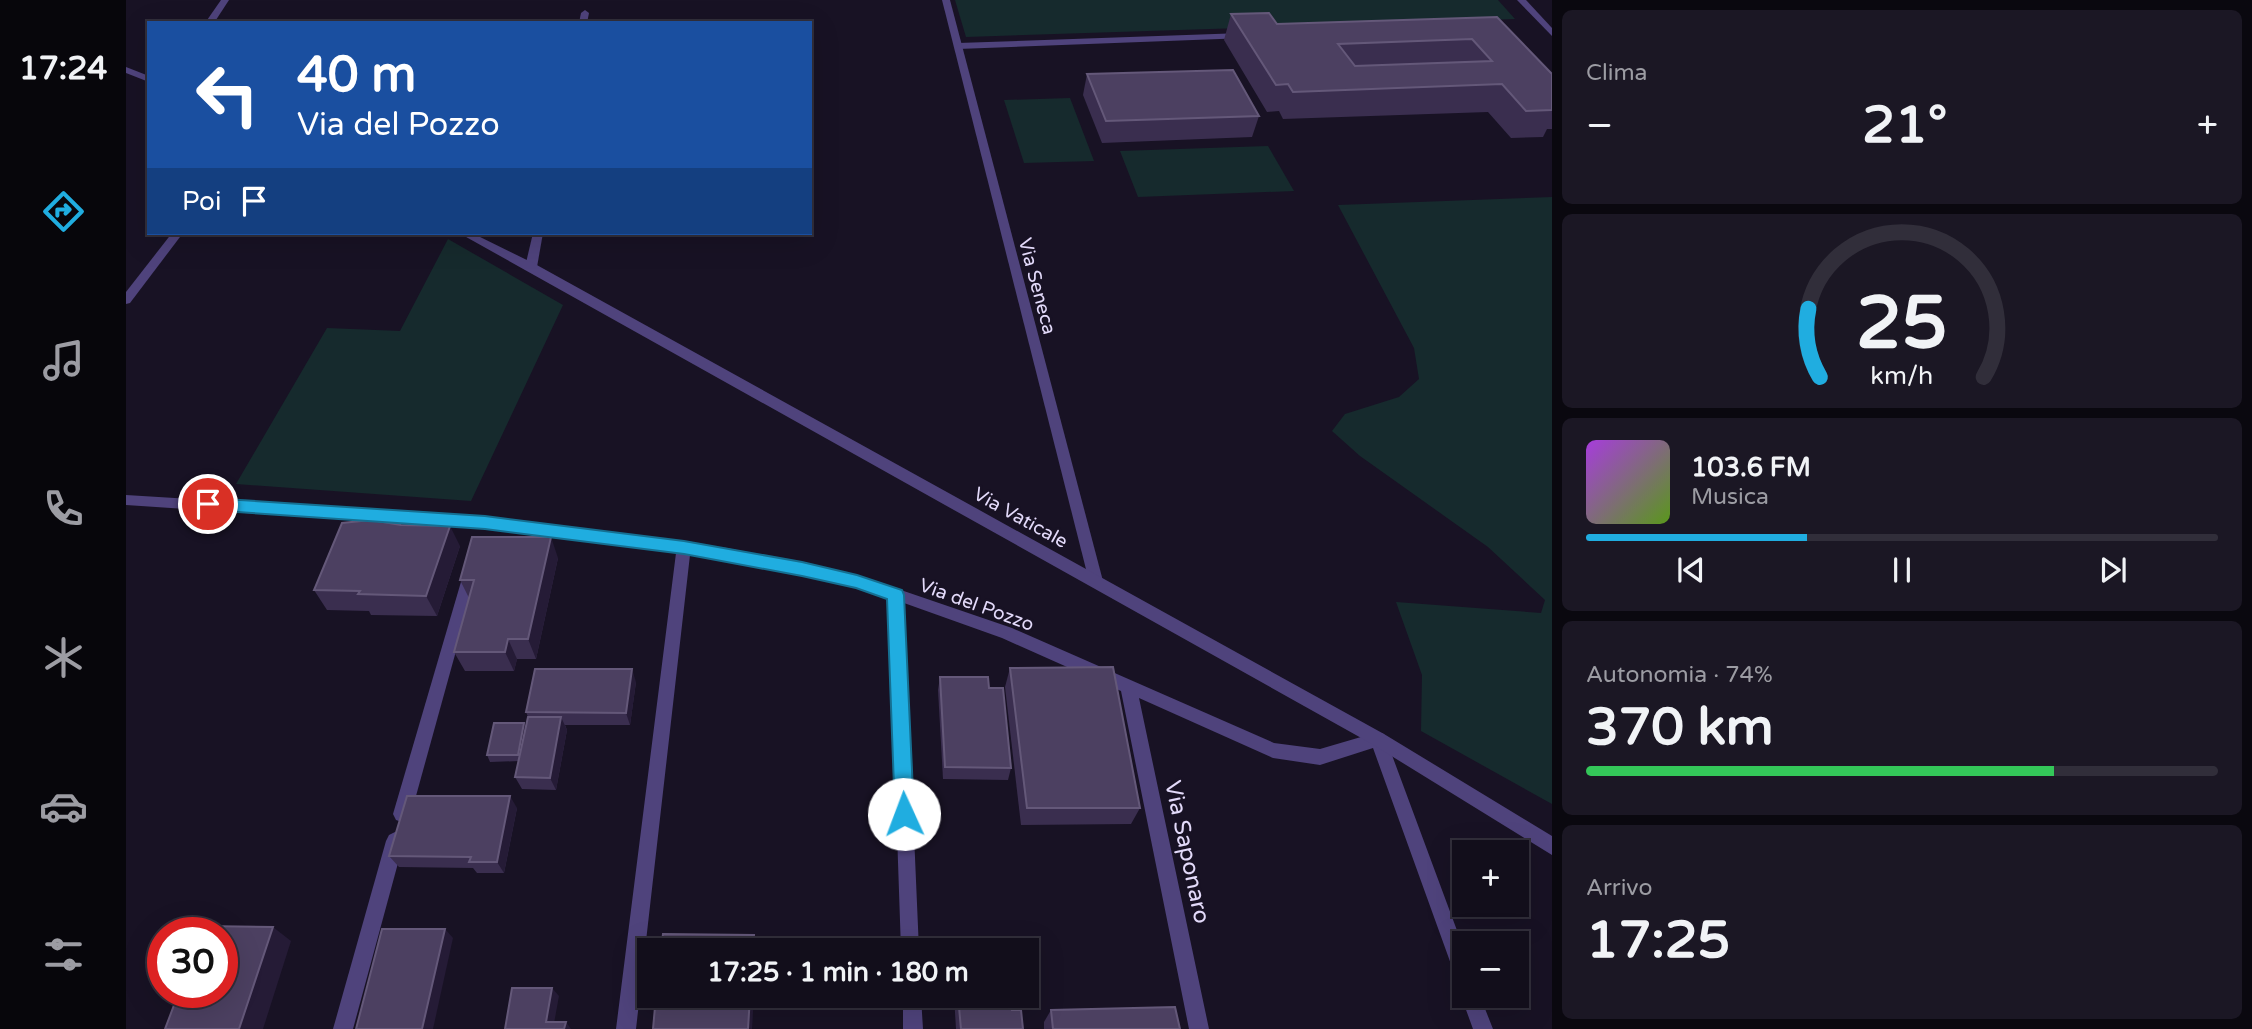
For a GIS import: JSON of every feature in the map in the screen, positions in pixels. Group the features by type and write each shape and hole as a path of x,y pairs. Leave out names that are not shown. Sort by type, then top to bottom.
{"street":[{"path":"210,21 225,0"},
{"name":"Via Seneca","path":"946,0 1097,581"},
{"path":"1521,0 1552,33"},
{"path":"958,46 1247,36"},
{"path":"126,70 147,78"},
{"path":"126,300 176,235"},
{"name":"Via Vaticale","path":"468,235 531,267 1378,739 1552,846"},
{"path":"531,267 538,235"},
{"name":"Via del Pozzo","path":"126,500 684,548 802,569 857,581 1007,633 1273,750 1320,757 1378,739"},
{"path":"626,1029 684,548"},
{"path":"343,1029 474,562"},
{"path":"896,595 910,938"},
{"name":"Via Saponaro","path":"1128,685 1199,1029"},
{"path":"1378,739 1452,942"},
{"path":"912,1008 913,1029"},
{"path":"1475,1008 1483,1029"}],"green space":[{"path":"955,0 1498,0 1515,19 966,37"},
{"path":"1070,98 1094,161 1024,163 1004,100"},
{"path":"1268,146 1294,191 1138,197 1120,151"},
{"path":"1552,197 1552,804 1421,731 1422,675 1396,602 1541,613 1545,600 1488,547 1360,456 1332,431 1345,414 1399,397 1419,379 1414,348 1338,205"},
{"path":"448,239 563,305 471,501 236,484 327,328 400,331"}],"building":[{"path":"1269,13 1277,24 1497,17 1552,74 1552,110 1526,111 1502,84 1293,92 1288,84 1276,85 1231,14","holes":["1472,39 1492,61 1355,66 1338,44"]},
{"path":"1233,70 1259,116 1106,121 1087,74"},
{"path":"371,520 401,525 450,526 426,596 314,590 342,523"},
{"path":"472,537 551,537 528,639 508,639 505,652 454,652 474,580 460,580"},
{"path":"1113,667 1140,808 1027,808 1010,668"},
{"path":"535,669 632,669 626,713 526,712"},
{"path":"940,677 988,677 989,688 1003,688 1011,768 945,767"},
{"path":"528,717 561,717 550,778 515,777"},
{"path":"494,723 524,723 518,755 487,755"},
{"path":"407,796 510,796 497,862 469,862 471,857 389,856"},
{"path":"238,926 273,927 239,1029 165,1029 173,1008 238,1008"},
{"path":"382,929 445,929 422,1029 356,1029"},
{"path":"663,934 754,935 754,938 662,938"},
{"path":"512,988 552,988 546,1022 566,1022 564,1029 505,1029"},
{"path":"1175,1007 1180,1029 1053,1029 1051,1010"},
{"path":"655,1008 749,1008 748,1029 653,1029"},
{"path":"959,1008 1021,1010 1023,1029 961,1029"}],"route":[{"path":"208,504 485,523 684,548 727,554 857,581 896,595 904,814"}]}
